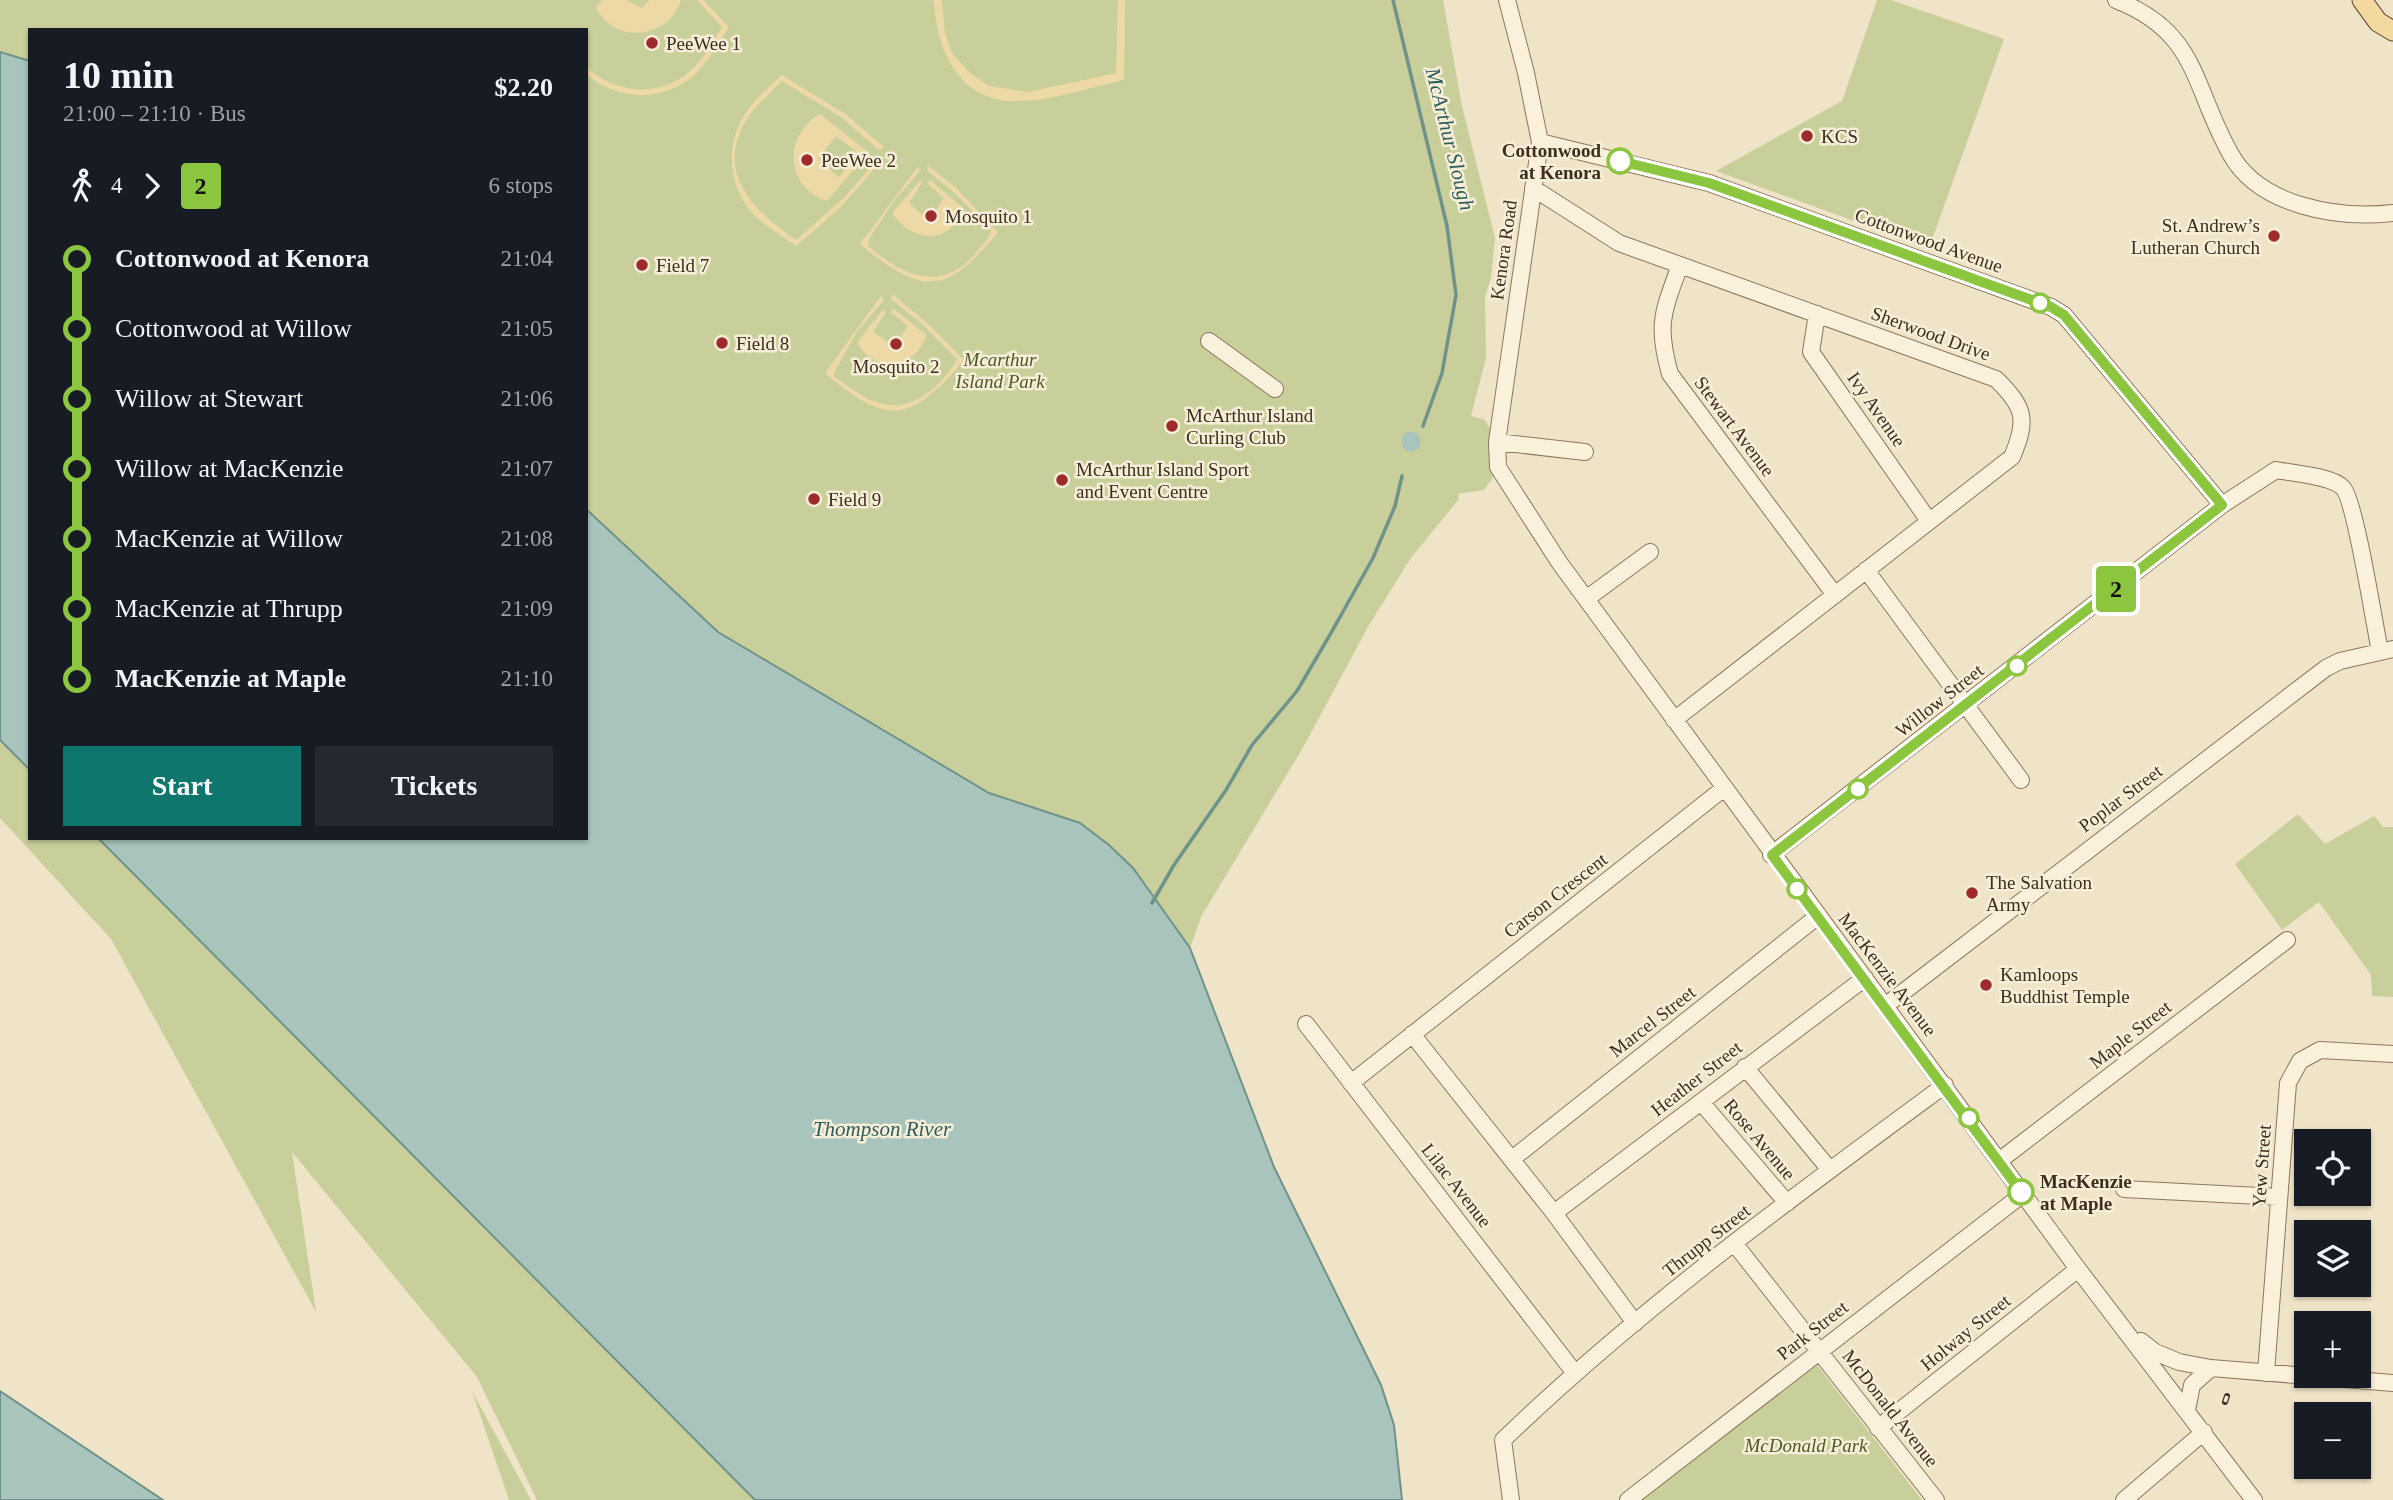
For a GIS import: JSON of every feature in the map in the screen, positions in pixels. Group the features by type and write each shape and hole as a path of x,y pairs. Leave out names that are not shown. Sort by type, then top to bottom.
{"main road":[{"path":"2362,0 2378,22 2393,31"}],"street":[{"name":"Kenora Road","path":"1499,467 1497,443 1540,142 1507,0"},
{"path":"2116,0 2136,8 2165,26 2183,50 2231,156 2254,179 2285,199 2322,213 2393,213"},
{"name":"Cottonwood Avenue","path":"1540,142 1709,183 2051,307 2064,315 2222,505"},
{"name":"Sherwood Drive","path":"1533,188 1619,243 1996,379 2015,397 2022,416 2022,433 2012,457 1674,720"},
{"name":"Stewart Avenue","path":"1680,265 1661,318 1661,342 1670,374 1835,595"},
{"name":"Ivy Avenue","path":"1817,314 1811,352 1929,521"},
{"path":"1209,341 1275,389"},
{"path":"1497,443 1585,452"},
{"name":"MacKenzie Avenue","path":"1499,467 1586,599 2078,1269 2204,1433 2246,1497"},
{"name":"Willow Street","path":"1772,855 1967,706 2222,505 2276,470 2333,481 2344,488 2387,650"},
{"path":"1586,599 1650,552"},
{"path":"1867,570 2021,780"},
{"name":"Poplar Street","path":"1885,1006 2326,668 2340,661 2387,650"},
{"name":"Carson Crescent","path":"1351,1083 1724,789"},
{"name":"Marcel Street","path":"1512,1159 1818,916"},
{"name":"Maple Street","path":"1999,1161 2287,940"},
{"name":"Heather Street","path":"1554,1213 1865,978"},
{"name":"Lilac Avenue","path":"1306,1024 1574,1372"},
{"path":"1412,1034 1554,1213 1635,1323"},
{"name":"Yew Street","path":"2266,1373 2288,1083 2300,1061 2320,1050 2393,1054"},
{"path":"1745,1067 1830,1170"},
{"name":"Thrupp Street","path":"1511,1500 1503,1440 1574,1372 1734,1243 1945,1085"},
{"name":"Rose Avenue","path":"1701,1101 1787,1203"},
{"path":"2124,1189 2280,1197"},
{"name":"Park Street","path":"1628,1500 2023,1194"},
{"name":"McDonald Avenue","path":"1734,1243 1821,1350 1878,1428 1936,1500"},
{"name":"Holway Street","path":"1878,1428 2078,1269"},
{"path":"2122,1326 2155,1352 2179,1362 2211,1368 2393,1383"},
{"path":"2187,1410 2192,1385 2211,1368"},
{"path":"2124,1500 2204,1433"}],"green space":[{"name":"Mcarthur Island Park","path":"0,0 1443,0 1462,106 1495,238 1491,278 1485,296 1486,358 1471,416 1485,420 1507,457 1484,490 1458,494 1459,499 1411,558 1369,625 1304,746 1202,915 1190,948 1133,868 1080,823 989,793 718,632 588,511 588,28 28,28 28,60 0,52"},
{"path":"1877,0 1891,0 2004,39 1929,248 1716,171 1842,101"},
{"path":"0,742 28,763 28,840 125,840 845,1500 537,1500 477,1377 292,1152 316,1312 111,939 0,818"},
{"path":"2298,814 2325,844 2374,816 2383,827 2393,827 2393,997 2372,996 2371,975 2319,902 2282,930 2235,864"},
{"name":"McDonald Park","path":"1817,1365 1922,1500 1640,1500"},
{"path":"472,1391 531,1500 509,1500"}],"sand":[{"path":"602,0 626,0 642,8 649,0 681,0 675,13 665,23 654,29 628,32 605,20 596,8"},
{"path":"697,0 703,0 729,27 693,76 667,91 639,95 625,93 598,83 588,76 588,69 613,84 628,88 658,88 672,83 698,63 722,27"},
{"path":"934,0 942,0 945,34 952,53 969,72 989,86 1028,92 1116,73 1118,0 1125,0 1124,80 1030,100 997,99 980,93 954,70 946,54 940,37"},
{"path":"782,75 845,114 884,147 879,150 841,117 782,81 749,116 739,136 735,154 736,171 742,187 752,202 780,229 796,240 846,196 880,156 885,157 839,209 796,246 753,214 738,191 732,165 734,138 745,114 757,98"},
{"path":"820,114 869,153 867,159 861,161 827,201 803,185 797,173 795,147 808,123","holes":["836,136 856,151 857,158 839,177 818,159"]},
{"path":"928,166 954,186 998,232 963,268 948,278 933,282 918,280 901,273 860,244 918,167 920,171 894,201 869,239 868,246 906,271 933,277 946,275 959,268 980,248 991,231 958,196 927,170"},
{"path":"930,180 962,207 950,229 931,236 910,230 892,213 920,181 922,183 909,203 926,218 932,216 944,198 927,183"},
{"path":"892,294 926,322 964,360 928,396 913,406 898,410 883,409 866,403 825,373 881,296 884,300 856,333 833,375 867,398 891,405 903,405 916,400 945,377 957,359 922,324 891,299"},
{"path":"893,308 926,335 913,356 894,364 884,364 864,353 857,342 883,310 886,312 873,332 894,346 908,326 891,312"}],"water":[{"path":"0,52 28,60 28,768 0,740"},
{"name":"Thompson River","path":"588,511 718,632 989,793 1080,823 1133,868 1190,948 1274,1167 1381,1385 1394,1425 1402,1500 755,1500 100,840 588,840"},
{"path":"0,1391 163,1500 0,1500"}],"waterway":[{"name":"McArthur Slough","path":"1393,0 1447,226 1456,295 1442,373 1423,426"},
{"path":"1152,903 1252,745 1297,691 1331,633 1373,558 1395,506 1402,476"}],"railway":[{"path":"2225,1402 2227,1396"}],"bus line":[{"name":"2","path":"1620,161 1709,183 2051,307 2064,315 2222,505 1967,706 1772,855 1945,1085 2021,1192"}],"place":[{"name":"PeeWee 1","path":"652,43"},
{"name":"KCS","path":"1807,136"},
{"name":"PeeWee 2","path":"807,160"},
{"name":"Cottonwood at Kenora","path":"1620,161"},
{"name":"Mosquito 1","path":"931,216"},
{"name":"St. Andrew’s Lutheran Church","path":"2274,236"},
{"name":"Field 7","path":"642,265"},
{"name":"Field 8","path":"722,343"},
{"name":"Mosquito 2","path":"896,344"},
{"name":"McArthur Island Curling Club","path":"1172,426"},
{"name":"McArthur Island Sport and Event Centre","path":"1062,480"},
{"name":"Field 9","path":"814,499"},
{"name":"The Salvation Army","path":"1972,893"},
{"name":"Kamloops Buddhist Temple","path":"1986,985"},
{"name":"MacKenzie at Maple","path":"2021,1192"}]}
